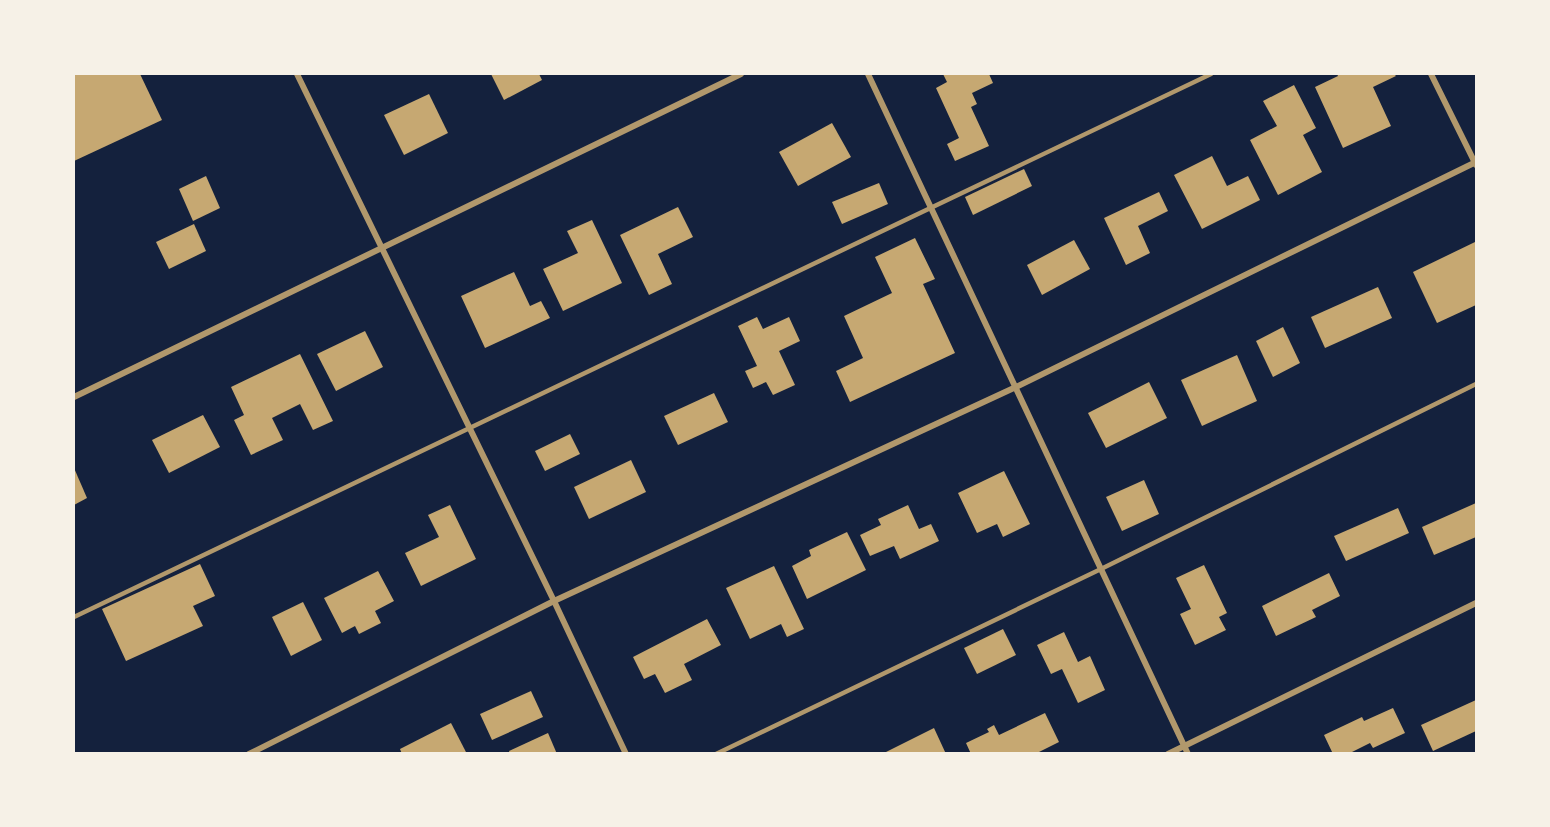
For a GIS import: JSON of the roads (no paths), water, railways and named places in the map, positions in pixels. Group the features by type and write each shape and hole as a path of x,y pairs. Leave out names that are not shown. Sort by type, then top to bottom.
{"street":[{"path":"297,74 626,753"},
{"path":"74,397 741,74"},
{"path":"868,74 1188,753"},
{"path":"249,753 554,601 1016,387 1476,163 1431,74"},
{"path":"1168,753 1476,603"}],"lane":[{"path":"74,617 1211,74"},
{"path":"716,753 1101,569 1476,384"}]}
